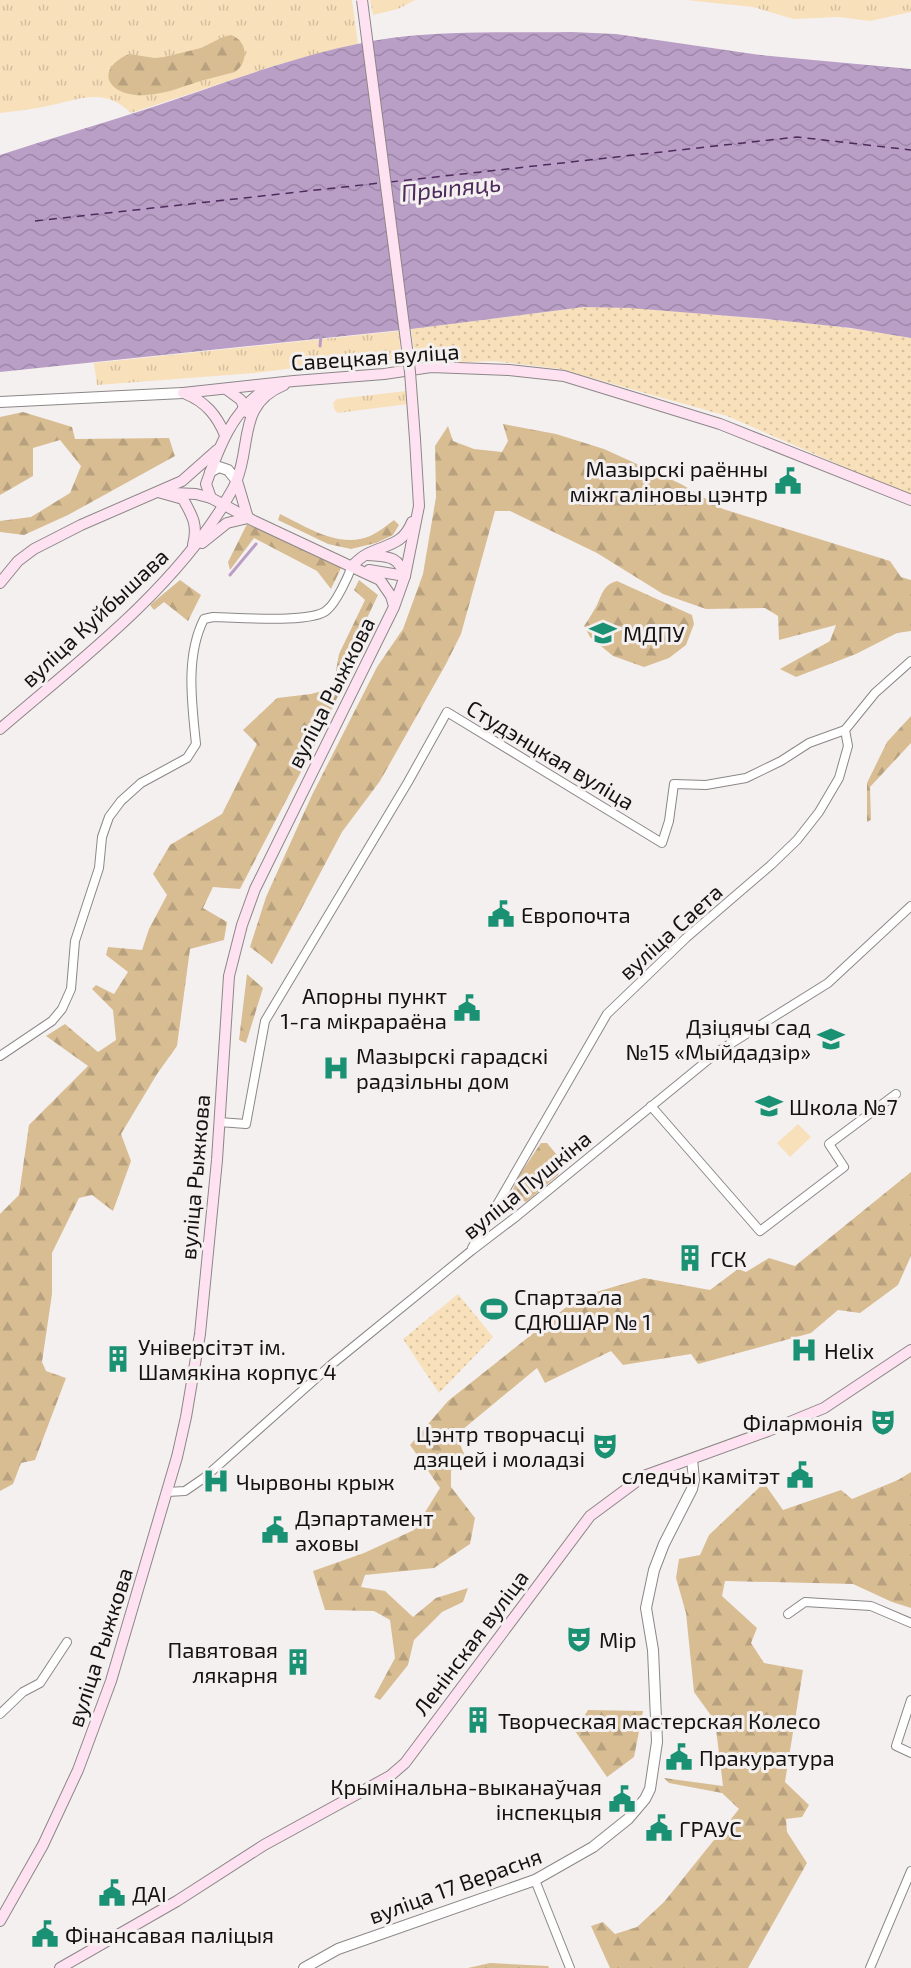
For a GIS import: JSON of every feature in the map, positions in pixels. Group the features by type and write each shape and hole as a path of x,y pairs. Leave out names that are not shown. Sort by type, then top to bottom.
{"main road":[{"name":"вуліца Рыжкова","path":"0,1921 42,1845 78,1770 111,1681 167,1492 186,1417 200,1334 219,1122 229,976 242,925 255,889 394,606 405,576 419,506 410,372 362,0"},
{"name":"Савецкая вуліца","path":"183,393 384,374 431,367 509,370 564,376 720,424 911,500"},
{"path":"211,498 206,484 210,472 223,441 244,407 270,386 294,381"},
{"name":"вуліца Куйбышава","path":"0,729 151,595 191,552 223,506 237,481 248,423 255,409 264,397 277,388 294,381"},
{"path":"226,389 241,400 248,423"},
{"path":"183,393 198,399 207,406 219,423 223,441"},
{"path":"0,583 18,561 34,549 81,525 182,481 223,441"},
{"path":"237,481 248,518"},
{"path":"158,492 196,494 211,498 223,506 352,566 380,580 391,596 394,606"},
{"path":"158,492 183,500 190,512 196,531 191,552"},
{"path":"352,566 365,555 397,542 408,532 419,506"},
{"path":"191,552 227,523 248,518"},
{"path":"352,566 405,576 402,566 391,557 365,555"},
{"name":"Ленінская вуліца","path":"60,1968 177,1901 264,1845 390,1776 405,1763 590,1516 644,1476 824,1408 911,1350"}],"street":[{"name":"Савецкая вуліца","path":"0,402 183,393"},
{"path":"210,472 219,467 228,470 237,481"},
{"path":"0,1056 52,1021 62,1009 70,989 75,941 99,868 102,837 109,818 121,801 141,783 187,758 196,744 192,706 194,651 204,619 213,617 309,618 327,611 352,566"},
{"path":"845,730 875,693 911,661"},
{"name":"Студэнцкая вуліца","path":"219,1122 246,1124 265,1021 408,782 447,712 662,843 669,821 674,784 706,785 746,778 781,761 809,743 845,730"},
{"name":"вуліца Саета","path":"471,1251 607,1014 686,938 797,840 819,812 839,778 848,746 845,730"},
{"name":"вуліца Пушкіна","path":"167,1492 185,1491 204,1478 331,1365 471,1251 719,1051 828,983 911,906"},
{"path":"651,1106 760,1232 844,1167 829,1144 896,1094"},
{"name":"вуліца 17 Верасня","path":"304,1968 338,1949 535,1880 593,1847 628,1819 645,1799 651,1789 657,1742 653,1650 646,1608 654,1570 664,1544 692,1489 694,1480 692,1459"},
{"path":"788,1614 805,1602 870,1606 911,1623"},
{"path":"0,1714 23,1692 40,1683 67,1642"},
{"path":"911,1700 896,1746 911,1753"},
{"path":"870,1968 911,1871"},
{"path":"535,1880 570,1968"}],"green space":[{"path":"0,0 352,0 358,44 280,64 131,113 112,100 93,97 0,113"},
{"path":"370,0 415,0 398,9 373,15"},
{"path":"686,0 911,0 911,12 870,21 839,17 794,19 753,7"},
{"path":"231,35 241,42 245,52 243,63 235,72 146,95 123,92 110,82 108,75 111,68 117,61 129,54 164,57 201,48"},
{"path":"584,307 650,309 789,321 911,338 911,496 727,416 560,369 494,361 416,364 411,329"},
{"path":"399,331 401,359 361,360 352,355 341,356 333,363 255,373 97,385 94,363"},
{"path":"406,391 408,404 338,413 334,409 333,403 337,399"},
{"path":"23,412 72,427 75,439 169,438 175,456 68,515 24,535 0,532 0,521 31,517 70,493 81,466 60,440 33,448 33,476 0,495 0,417"},
{"path":"503,424 556,434 604,449 681,484 723,509 890,561 901,577 911,580 911,631 897,633 856,654 796,677 780,669 830,641 836,625 779,640 778,616 765,608 706,609 663,594 597,553 510,511 495,511 461,634 380,781 342,832 272,964 250,947 266,897 312,795 377,667 403,629 423,574 436,497 435,446 448,426 453,441 474,449 502,452 508,441"},
{"path":"280,514 324,535 347,540 370,536 394,520 399,525 393,535 376,543 351,549 328,544 278,520"},
{"path":"247,524 341,568 331,589 317,571 254,538 230,570 228,562"},
{"path":"180,580 201,595 188,621 164,602 154,610 150,605"},
{"path":"359,580 378,595 348,658 351,668 317,741 240,889 213,887 203,908 227,922 224,940 190,949 177,1046 157,1074 121,1134 131,1161 113,1211 92,1195 79,1198 52,1253 52,1294 42,1362 46,1371 66,1378 35,1460 21,1463 13,1484 0,1491 0,1214 19,1195 29,1125 88,1066 46,1036 65,1024 98,1052 116,1040 113,1010 92,989 96,985 114,994 128,972 106,955 108,947 142,950 149,929 167,895 153,874 170,845 222,814 257,744 243,730 277,698 311,694 333,688 339,654 365,600 354,590"},
{"path":"617,581 692,615 694,624 686,645 669,658 644,667 613,656 590,637 584,626 604,590 609,584"},
{"path":"911,716 911,743 870,787 871,820 867,822 867,783 887,742"},
{"path":"247,974 263,988 246,1043 239,1040"},
{"path":"798,1124 811,1137 790,1157 777,1143"},
{"path":"541,1143 547,1143 557,1155 561,1167 558,1175 526,1202 516,1198 512,1192 518,1177"},
{"path":"911,1172 911,1256 898,1285 860,1313 838,1310 811,1333 698,1364 691,1354 623,1365 611,1351 545,1383 537,1368 456,1435 465,1456 451,1471 451,1487 475,1518 470,1544 434,1568 365,1575 361,1587 385,1591 413,1617 436,1598 468,1588 463,1602 442,1612 414,1640 408,1665 380,1700 374,1697 395,1658 390,1620 374,1611 325,1610 313,1571 364,1553 414,1530 440,1488 410,1445 448,1401 579,1297 644,1278 710,1290 738,1269 746,1272 769,1258 795,1266"},
{"path":"458,1294 493,1337 439,1393 403,1339"},
{"path":"911,1472 911,1608 853,1584 725,1581 722,1596 757,1628 751,1643 764,1663 803,1670 785,1782 809,1805 802,1817 786,1819 787,1832 807,1863 748,1968 610,1968 591,1926 603,1922 615,1934 637,1927 664,1902 739,1809 722,1793 669,1783 664,1778 723,1786 715,1721 694,1692 686,1613 676,1578 679,1559 700,1555 709,1535 764,1483 783,1510 841,1490 852,1499 898,1480"},
{"path":"588,1710 643,1711 634,1757 607,1777 575,1731"},
{"path":"490,1963 548,1966 549,1968 468,1968"}],"water":[{"name":"Прыпяць","path":"572,32 616,34 760,55 911,69 911,338 851,328 767,319 630,308 584,307 411,329 0,372 0,155 301,58 361,43 436,34"}],"waterway":[{"path":"320,346 321,336"},
{"path":"230,575 256,544"}],"ferry route":[{"path":"390,182 797,137 911,150"},
{"path":"35,221 380,183"}],"place":[{"name":"Мазырскі раённы міжгаліновы цэнтр","path":"788,481"},
{"name":"МДПУ","path":"603,633"},
{"name":"Европочта","path":"501,914"},
{"name":"Апорны пункт 1-га мікрараёна","path":"467,1008"},
{"name":"Дзіцячы сад №15 «Мыйдадзір»","path":"831,1039"},
{"name":"Мазырскі гарадскі радзільны дом","path":"336,1068"},
{"name":"Школа №7","path":"769,1106"},
{"name":"ГСК","path":"690,1258"},
{"name":"Спартзала СДЮШАР № 1","path":"494,1309"},
{"name":"Helix","path":"804,1350"},
{"name":"Універсітэт ім. Шамякіна корпус 4","path":"118,1359"},
{"name":"Філармонія","path":"883,1422"},
{"name":"Цэнтр творчасці дзяцей і моладзі","path":"605,1446"},
{"name":"следчы камітэт","path":"800,1475"},
{"name":"Чырвоны крыж","path":"216,1481"},
{"name":"Дэпартамент аховы","path":"275,1530"},
{"name":"Мір","path":"579,1639"},
{"name":"Павятовая лякарня","path":"298,1662"},
{"name":"Творческая мастерская Колесо","path":"478,1720"},
{"name":"Пракуратура","path":"679,1757"},
{"name":"Крымінальна-выканаўчая інспекцыя","path":"622,1799"},
{"name":"ГРАУС","path":"659,1828"},
{"name":"ДАІ","path":"112,1893"},
{"name":"Фінансавая паліцыя","path":"45,1934"}]}
